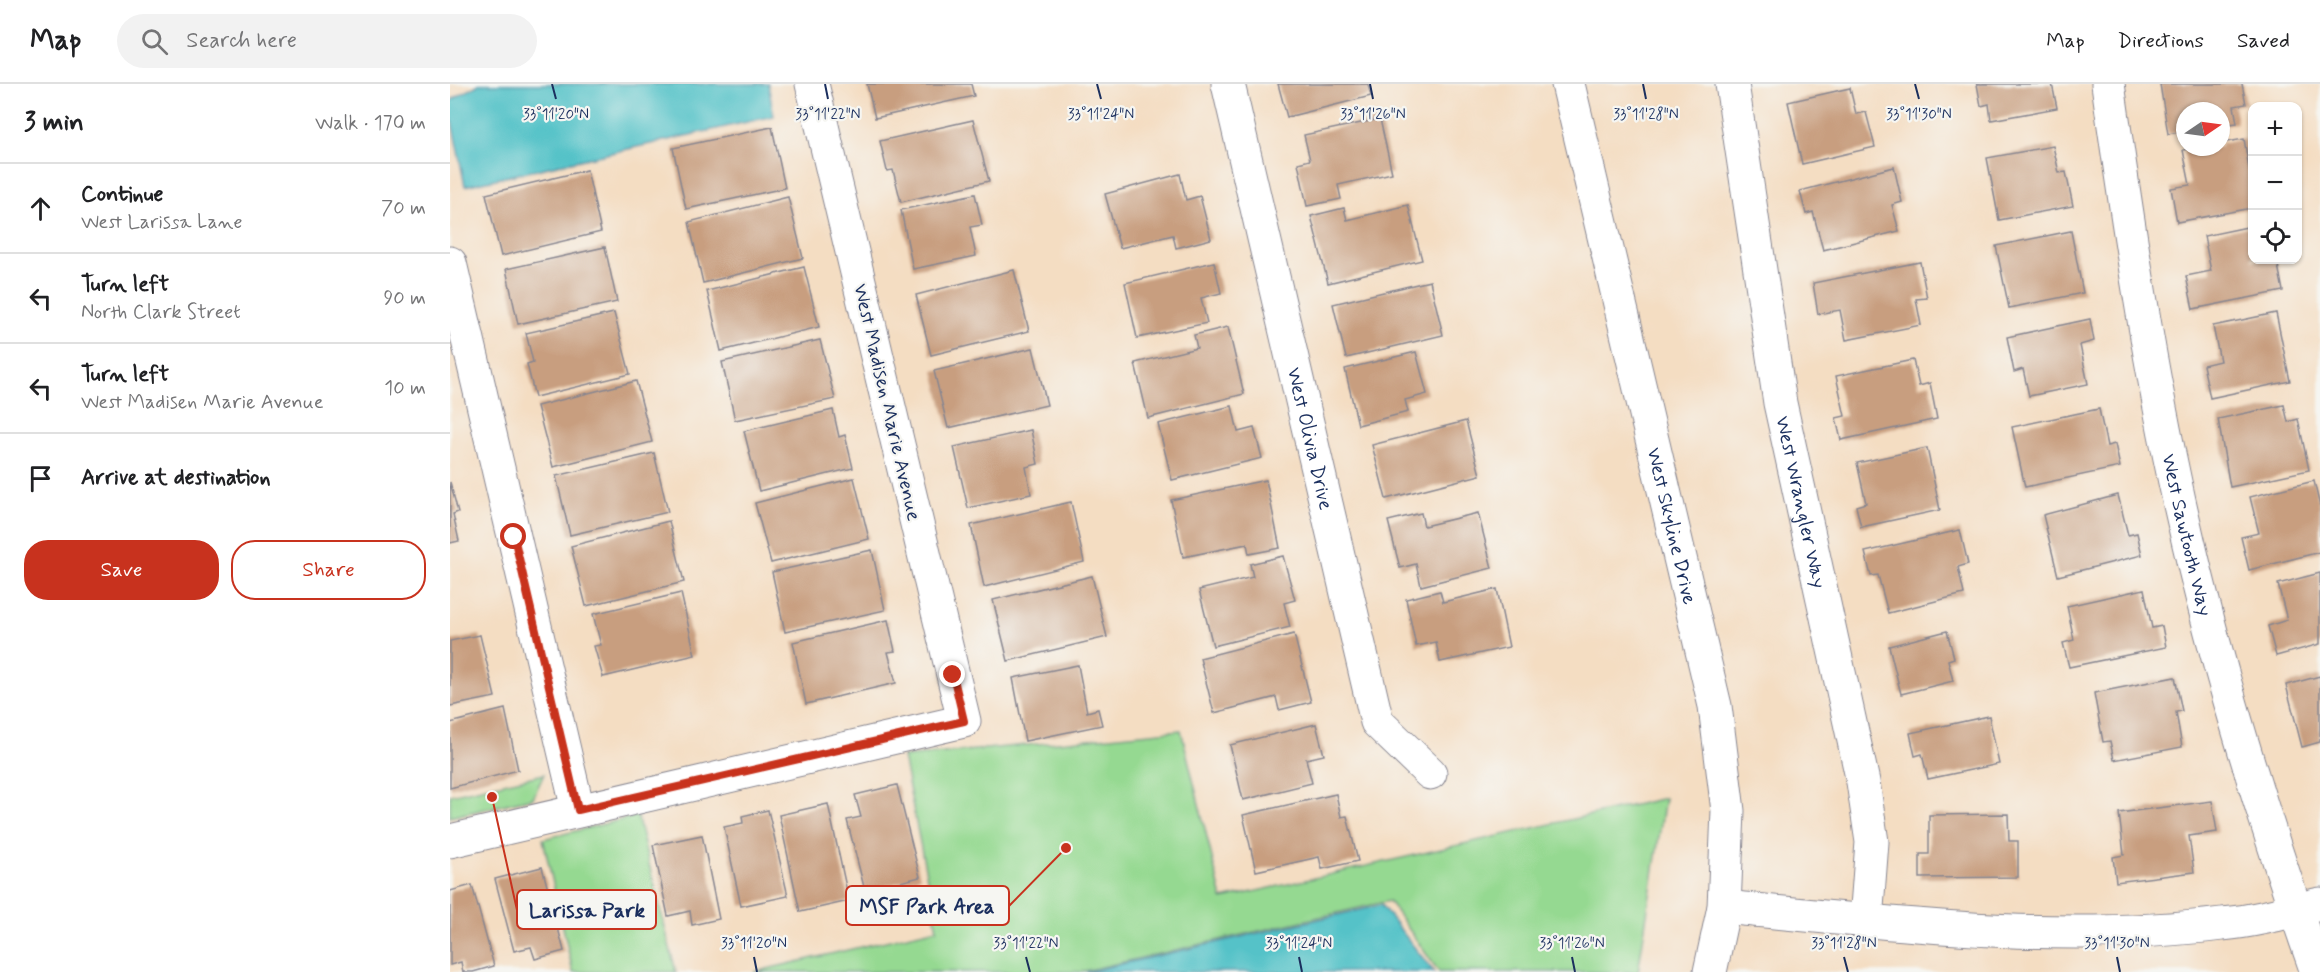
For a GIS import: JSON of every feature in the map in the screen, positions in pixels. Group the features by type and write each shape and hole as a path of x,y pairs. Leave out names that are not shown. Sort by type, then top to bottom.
{"street":[{"name":"West Madisen Marie Avenue","path":"578,810 964,721 812,84"},
{"name":"West Olivia Drive","path":"1228,84 1377,722 1430,773"},
{"name":"West Skyline Drive","path":"1568,84 1715,706 1728,811 1724,907 1710,972"},
{"name":"West Wrangler Way","path":"1732,84 1780,403 1863,782 1872,842 1866,921"},
{"name":"West Sawtooth Way","path":"2108,84 2142,310 2180,505 2230,702 2308,907 2318,972"},
{"path":"450,263 578,810 450,841"},
{"path":"1724,907 1866,921 2014,930 2124,932 2224,924 2308,907"}],"green space":[{"path":"1181,730 1222,899 1665,798 1638,972 1439,972 1389,901 1080,972 754,972 937,929 903,757"},
{"path":"544,774 533,798 450,817 450,795"},
{"path":"637,816 676,972 573,972 543,839"}],"water":[{"path":"479,84 768,84 774,116 465,186 450,112 450,101"},
{"path":"1381,905 1434,972 1086,972"}],"building":[{"path":"867,84 971,84 974,96 875,118"},
{"path":"1278,84 1368,84 1371,96 1287,117"},
{"path":"1977,84 2052,84 2057,108 1991,120 1989,104 1981,106"},
{"path":"2160,84 2242,84 2246,104 2234,106 2237,123 2230,124 2230,102 2176,102 2176,133 2168,134"},
{"path":"1850,88 1856,114 1866,112 1875,147 1802,164 1788,102"},
{"path":"1380,119 1392,173 1338,185 1341,199 1307,206 1298,163 1310,160 1304,135"},
{"path":"973,120 989,181 901,202 893,170 887,171 880,141"},
{"path":"772,127 785,188 686,209 673,148"},
{"path":"2244,139 2248,162 2248,209 2177,222 2171,188 2190,185 2184,156 2230,156 2230,141"},
{"path":"2053,146 2059,173 2066,172 2073,206 1999,220 1987,158"},
{"path":"1894,167 1902,202 1892,205 1899,231 1823,250 1813,212 1806,214 1800,191"},
{"path":"587,170 601,232 501,256 486,194"},
{"path":"1180,174 1186,200 1200,196 1211,239 1176,248 1173,235 1120,248 1105,194"},
{"path":"975,194 982,225 970,227 976,256 913,269 901,210"},
{"path":"788,197 803,258 703,283 689,222"},
{"path":"1408,205 1422,260 1328,283 1311,216 1344,208 1347,220"},
{"path":"2248,227 2248,264 2278,264 2283,291 2193,309 2186,276 2211,271 2204,236"},
{"path":"2071,231 2083,293 2009,308 1996,246"},
{"path":"605,247 617,302 518,324 506,269"},
{"path":"1214,262 1221,293 1201,298 1207,323 1137,338 1125,283"},
{"path":"1920,262 1927,298 1916,299 1921,325 1846,340 1840,310 1818,314 1813,283"},
{"path":"804,267 819,327 721,351 707,291"},
{"path":"1014,270 1029,331 931,355 916,295"},
{"path":"1430,281 1443,335 1346,358 1333,304"},
{"path":"614,313 630,374 535,397 527,364 533,362 526,333"},
{"path":"2276,313 2290,381 2210,398 2203,365 2220,361 2213,326"},
{"path":"2090,319 2094,341 2080,345 2088,384 2029,396 2023,369 2014,372 2007,337"},
{"path":"1228,327 1244,394 1148,418 1135,363 1197,348 1194,335"},
{"path":"820,340 835,399 735,420 722,362"},
{"path":"1033,348 1047,405 948,428 934,371"},
{"path":"1416,352 1427,394 1405,400 1408,412 1358,425 1345,369"},
{"path":"1913,360 1919,386 1930,383 1937,419 1841,440 1836,418 1845,416 1836,376"},
{"path":"636,381 652,442 553,467 537,406"},
{"path":"2284,405 2288,422 2298,419 2309,470 2230,487 2218,419"},
{"path":"1232,406 1238,432 1254,428 1262,458 1172,480 1158,424"},
{"path":"2099,409 2107,446 2115,444 2120,467 2025,487 2012,427"},
{"path":"833,410 839,437 845,435 853,468 759,491 744,431"},
{"path":"1466,421 1480,475 1386,499 1372,445"},
{"path":"1031,430 1038,464 1026,467 1031,494 968,508 954,447"},
{"path":"1927,448 1940,510 1861,527 1856,506 1866,503 1857,463"},
{"path":"654,453 668,512 570,535 556,476"},
{"path":"854,478 869,539 771,563 755,503"},
{"path":"1266,480 1280,548 1249,554 1247,544 1183,557 1171,500"},
{"path":"2314,481 2320,507 2320,552 2249,570 2241,537 2259,533 2250,497"},
{"path":"450,482 458,512 453,514 459,541 450,543"},
{"path":"2118,495 2128,535 2137,533 2142,555 2058,576 2043,515"},
{"path":"1071,502 1084,562 984,587 971,525"},
{"path":"1421,513 1424,526 1478,513 1492,568 1421,586 1416,564 1400,568 1388,521"},
{"path":"669,521 684,582 586,606 571,546"},
{"path":"1960,530 1968,564 1958,567 1964,594 1888,613 1878,575 1871,576 1865,552"},
{"path":"872,550 885,610 785,632 772,572"},
{"path":"1283,556 1295,600 1284,603 1290,627 1213,646 1199,590 1253,577 1250,564"},
{"path":"2320,573 2320,644 2276,656 2268,626 2287,620 2278,584"},
{"path":"1092,576 1107,637 1008,661 993,600"},
{"path":"1497,589 1509,647 1440,662 1436,642 1416,646 1406,599 1440,591 1443,602"},
{"path":"2144,589 2152,628 2162,626 2166,647 2069,667 2063,643 2074,640 2067,606"},
{"path":"681,593 695,655 603,677 594,646 601,645 593,614"},
{"path":"888,620 895,651 888,652 896,683 806,704 793,642"},
{"path":"1947,631 1954,658 1948,660 1953,681 1901,694 1889,646"},
{"path":"1294,634 1311,702 1279,710 1276,697 1214,713 1200,658"},
{"path":"480,635 495,697 450,706 450,641"},
{"path":"1078,665 1087,712 1098,709 1102,725 1025,741 1013,678"},
{"path":"2320,676 2320,742 2302,747 2286,685"},
{"path":"2175,677 2182,711 2176,712 2182,747 2114,760 2110,741 2103,742 2094,693"},
{"path":"505,709 518,770 450,788 450,723"},
{"path":"1989,716 1999,764 1928,779 1922,754 1915,756 1910,733"},
{"path":"1316,724 1324,755 1306,759 1312,783 1243,800 1230,745"},
{"path":"897,785 920,877 865,891 847,820 861,817 855,795"},
{"path":"1336,794 1341,817 1347,816 1358,861 1322,869 1319,857 1256,871 1243,815"},
{"path":"2212,801 2217,832 2189,836 2194,872 2116,882 2113,857 2124,855 2119,813"},
{"path":"828,804 849,901 800,912 779,815"},
{"path":"768,810 788,896 741,906 724,827 743,823 742,816"},
{"path":"2008,814 2009,841 2018,841 2018,877 1920,878 1920,854 1929,854 1929,815"},
{"path":"702,835 719,919 692,925 690,911 668,916 653,845"},
{"path":"542,867 564,951 535,959 531,947 514,951 495,879"},
{"path":"472,885 494,966 473,972 463,972 461,962 450,965 450,891"}],"place":[{"name":"Larissa Park","path":"492,797"},
{"name":"MSF Park Area","path":"1066,848"}],"route":[{"path":"514,537 578,810 964,721 953,675"}]}
